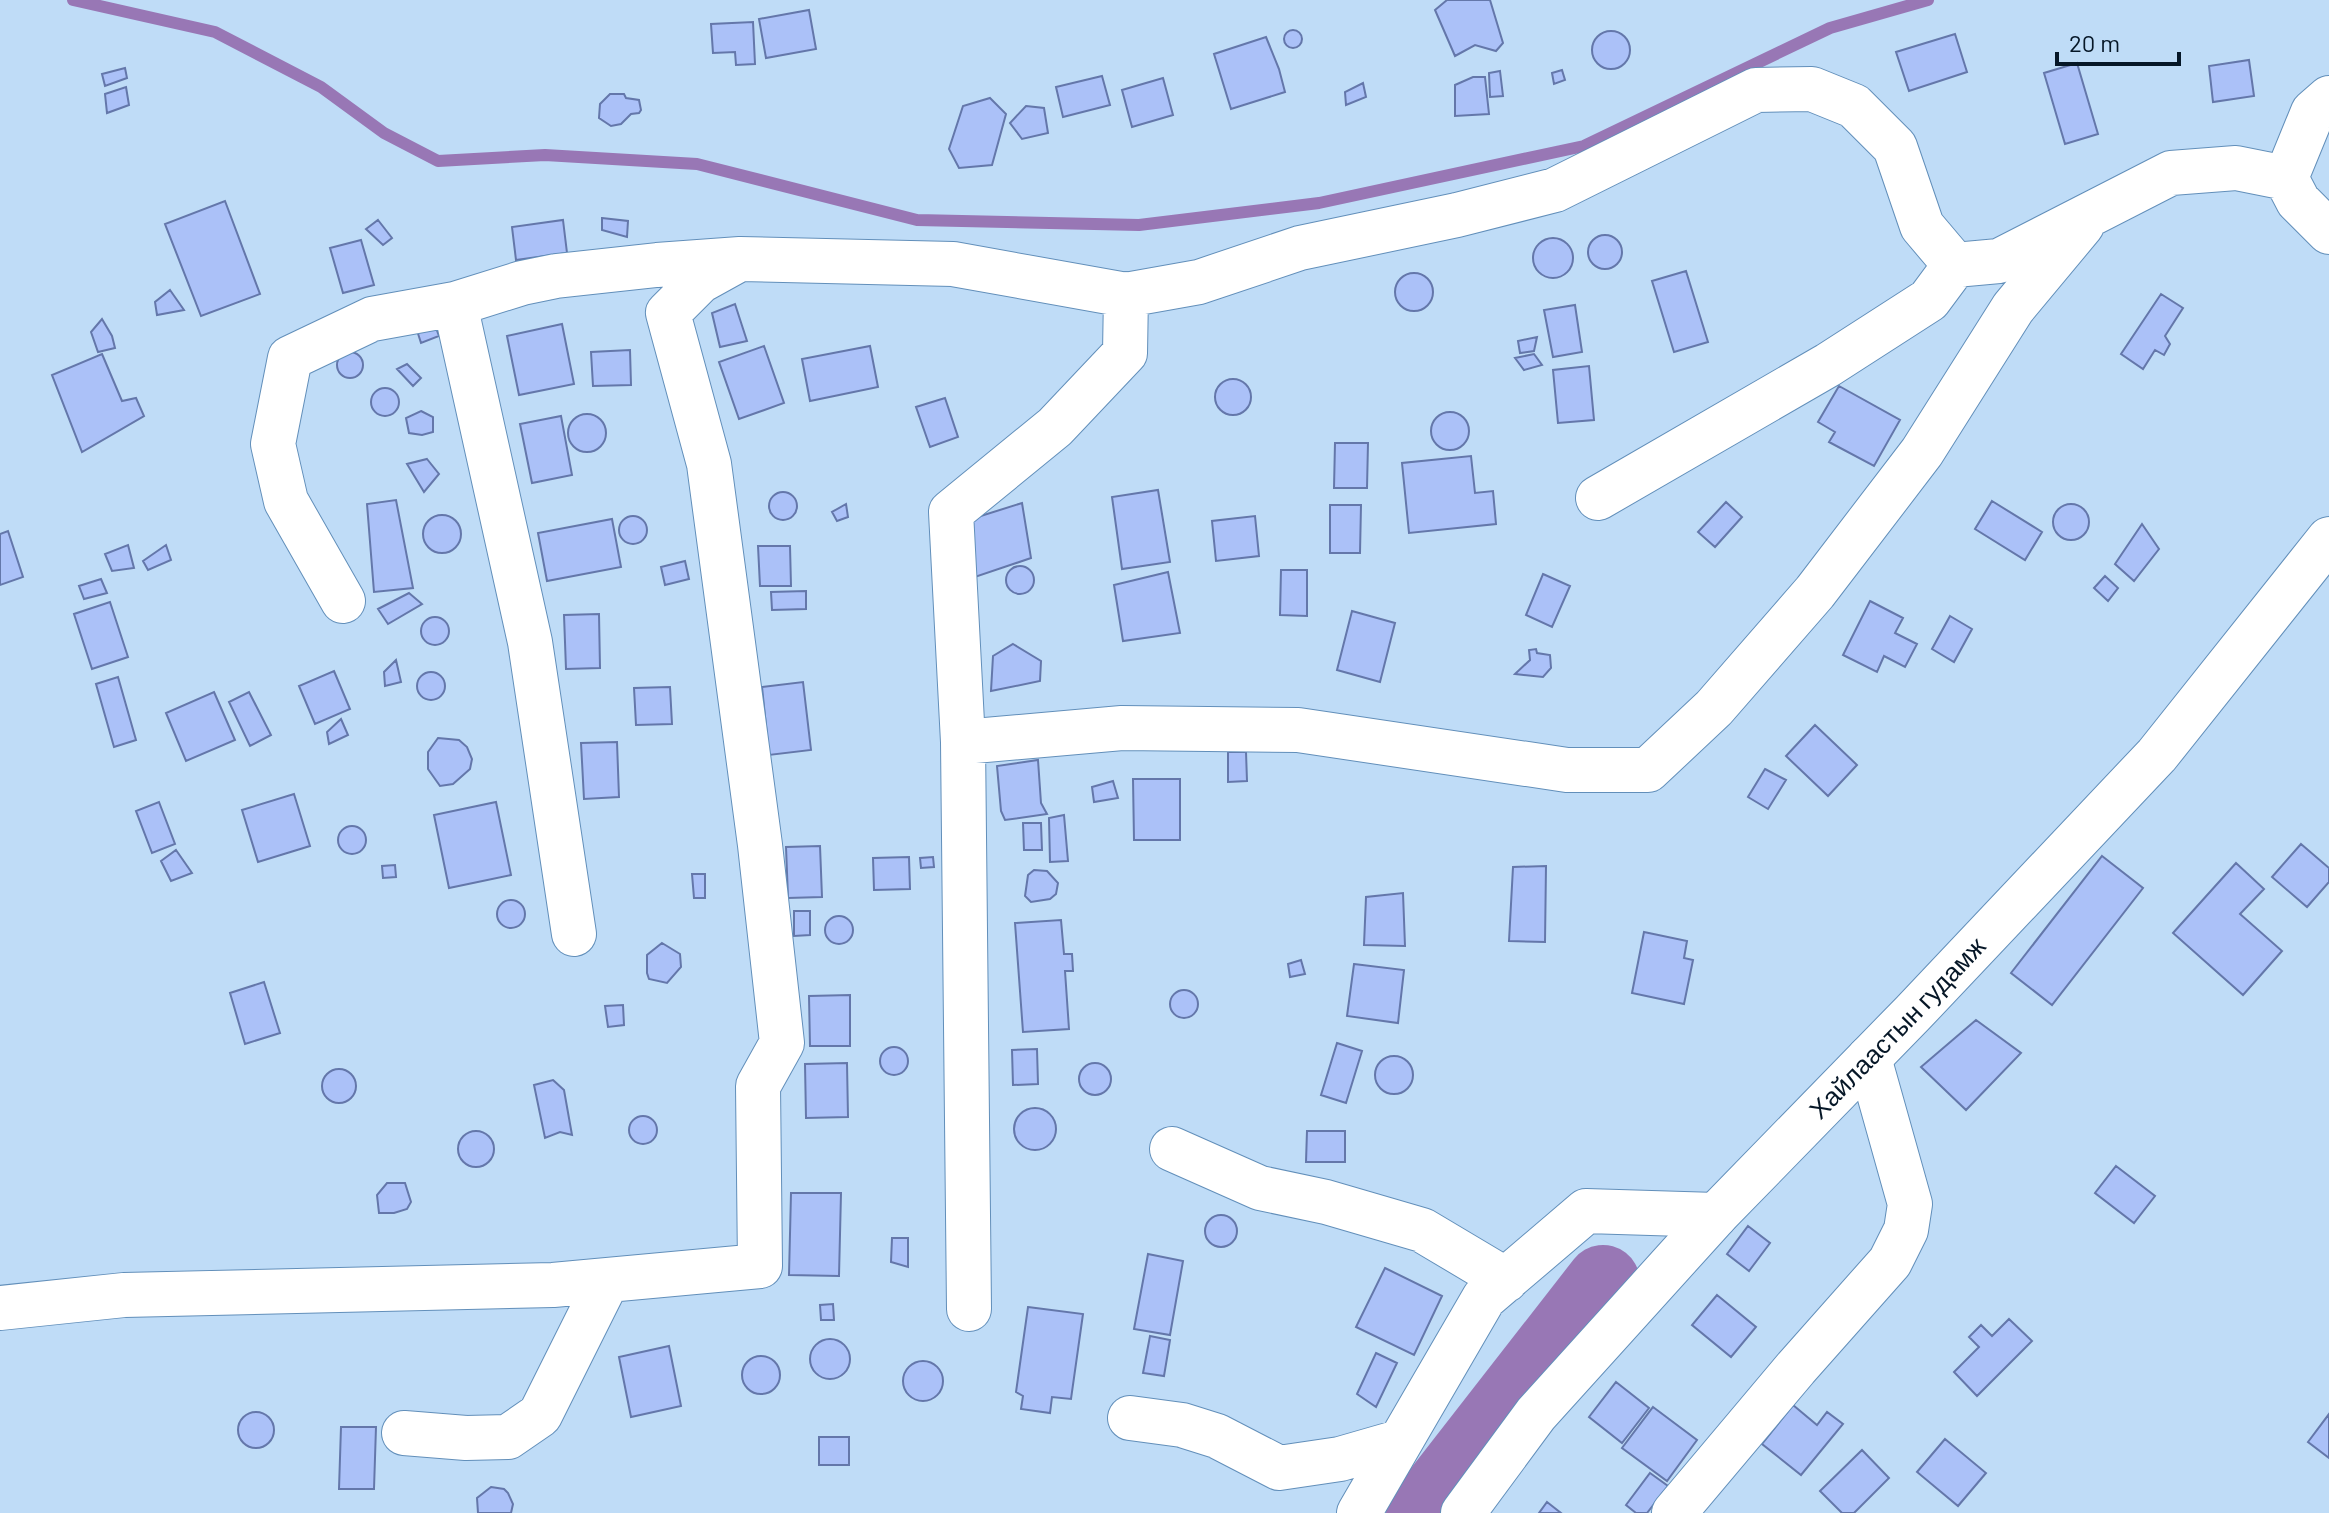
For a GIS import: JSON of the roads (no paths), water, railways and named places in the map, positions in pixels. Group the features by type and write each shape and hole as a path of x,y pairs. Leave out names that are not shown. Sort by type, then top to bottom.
{"street":[{"path":"343,601 286,501 273,444 290,358 372,319 455,304 522,283 556,276 740,259 953,264 1126,295 1199,282 1300,248 1457,215 1555,190 1756,90 1812,89 1854,106 1895,147 1922,226 1955,265"},
{"path":"2329,98 2313,112 2286,178 2298,201 2329,232"},
{"path":"1598,498 1828,365 1929,300 1955,265 1999,261 2171,173 2236,168 2286,178"},
{"path":"963,742 1122,728 1298,730 1567,770 1648,770 1714,708 1815,592 1922,452 2013,308 2094,211"},
{"path":"0,1308 124,1295 553,1285 760,1266 758,1086 782,1043 760,845 709,464 668,313 700,281 740,259"},
{"path":"969,1309 963,742 951,512 1055,427 1125,353 1126,295"},
{"path":"455,304 530,642 574,934"},
{"name":"Хайлаастын гудамж","path":"1463,1513 1536,1414 1716,1215 2157,755 2329,539"},
{"path":"1674,1513 1890,1262 1906,1230 1910,1204 1869,1058"},
{"path":"1172,1149 1260,1188 1326,1202 1422,1230 1506,1280"},
{"path":"1359,1513 1484,1298 1586,1211 1716,1215"},
{"path":"404,1433 466,1438 508,1437 540,1415 607,1281"},
{"path":"1130,1418 1182,1425 1217,1436 1279,1468 1340,1459 1399,1442"}],"waterway":[{"path":"73,0 215,32 321,87 384,133 438,161 545,155 697,164 917,220 1139,225 1319,203 1584,146 1830,28 1928,0"},
{"path":"1423,1513 1603,1282"}]}
